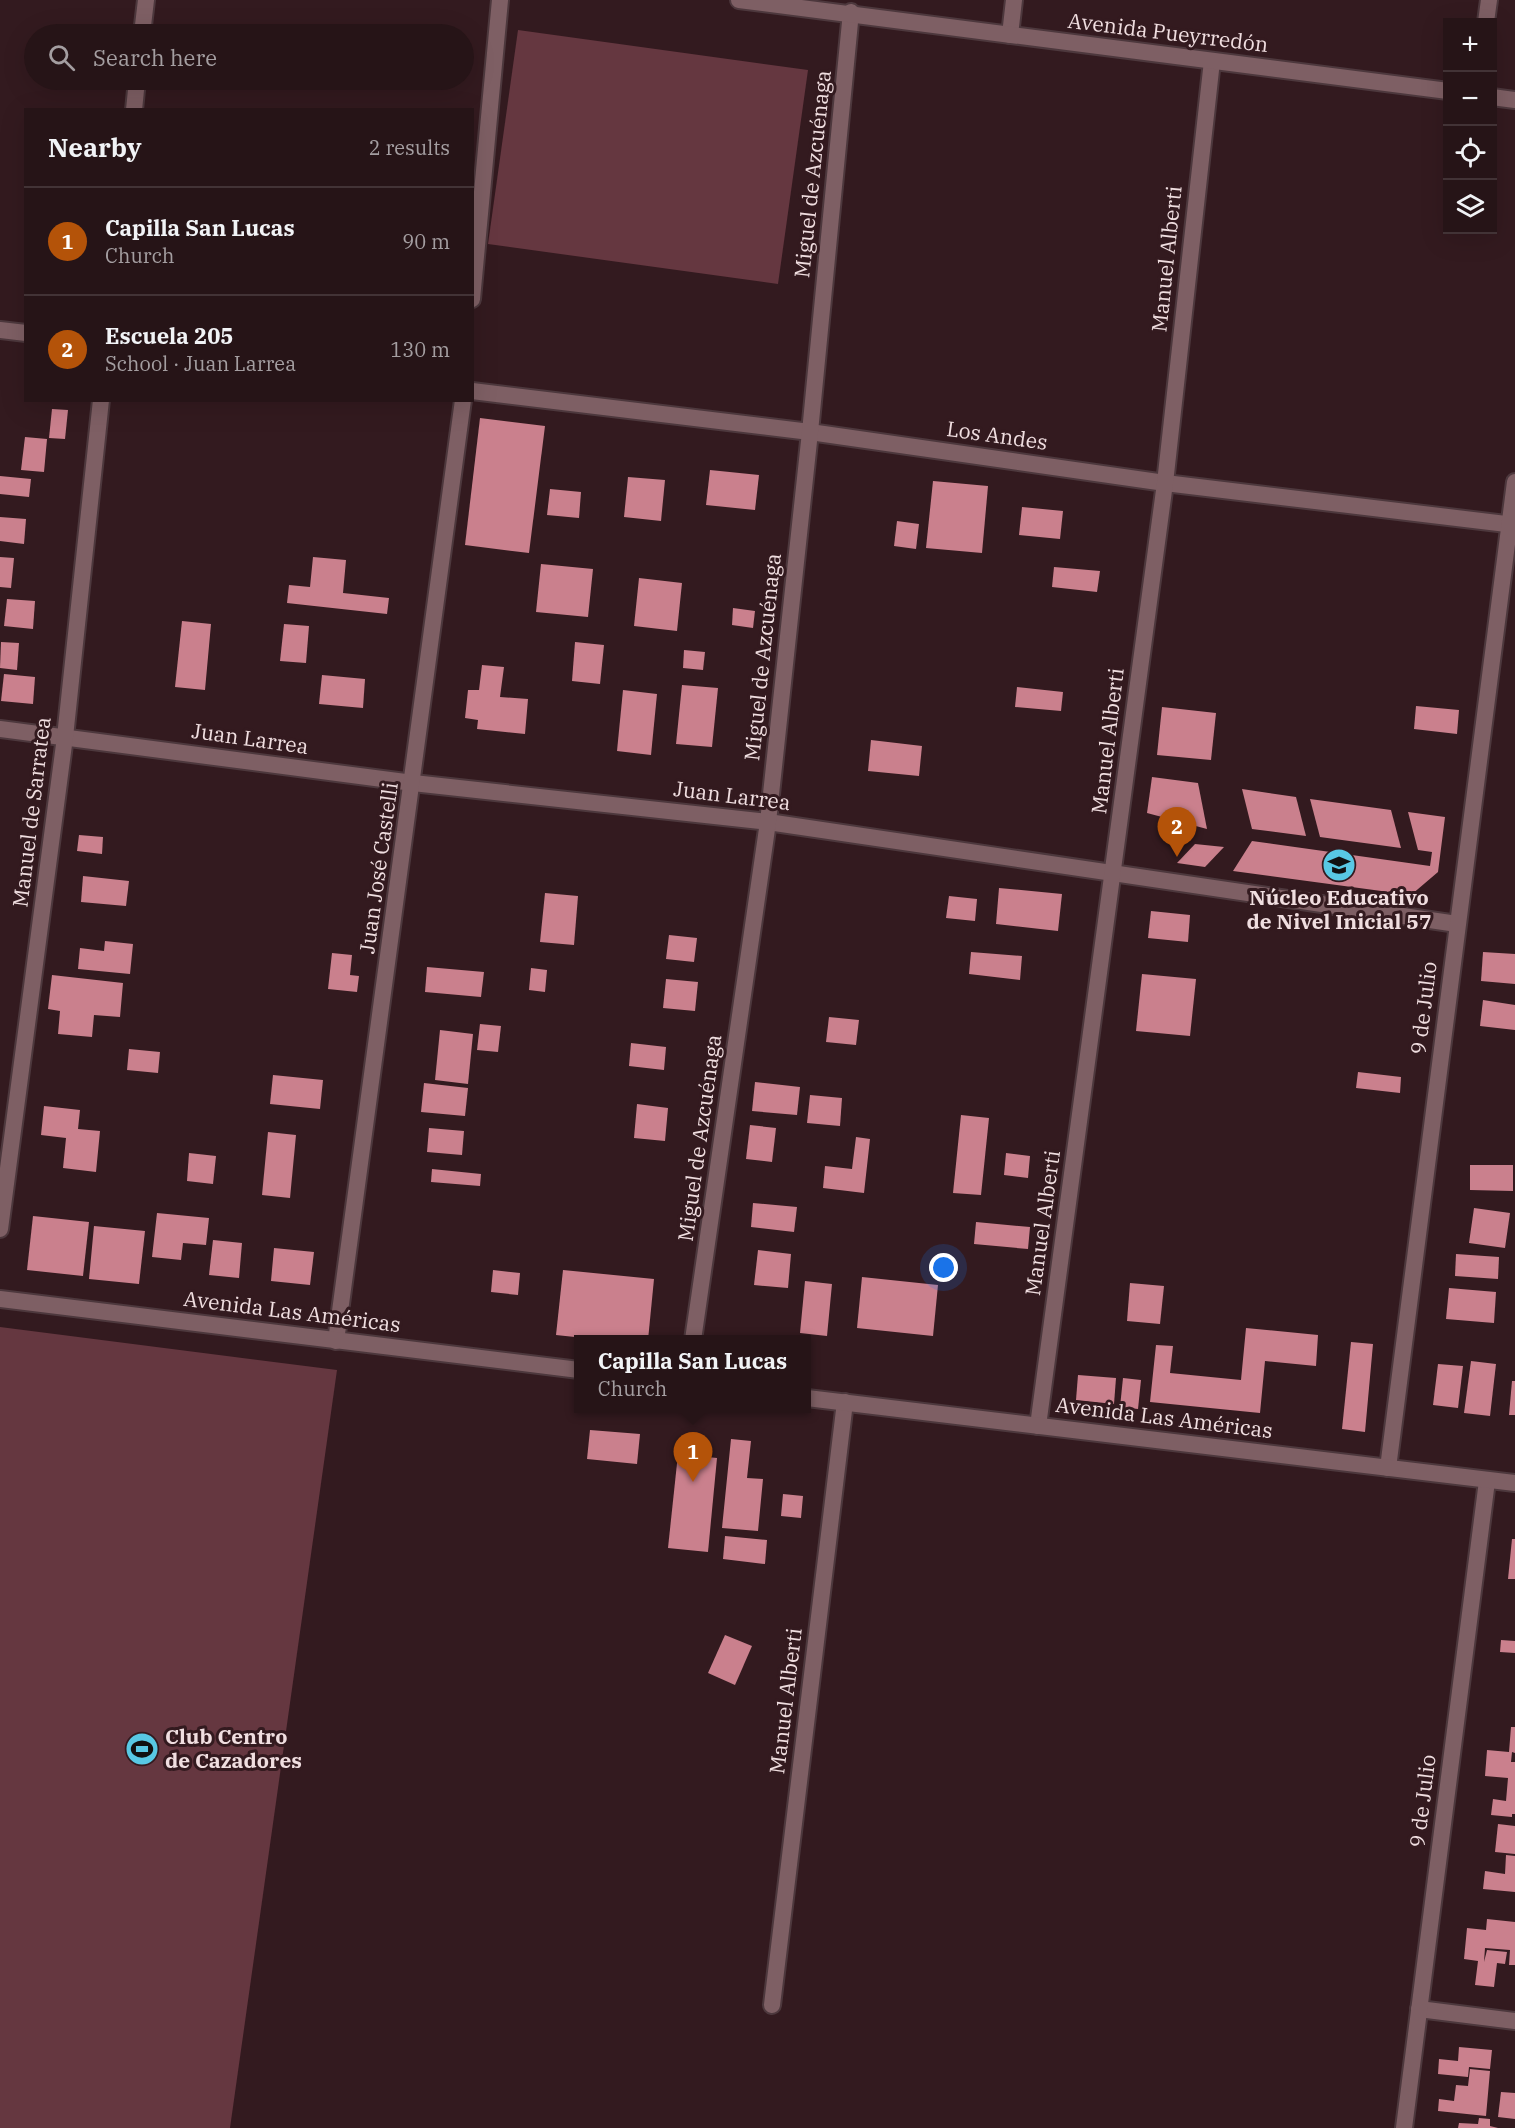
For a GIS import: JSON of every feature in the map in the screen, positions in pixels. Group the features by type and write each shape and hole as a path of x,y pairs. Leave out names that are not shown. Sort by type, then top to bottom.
{"street":[{"path":"143,24 146,0"},
{"path":"474,278 500,0"},
{"name":"Avenida Pueyrredón","path":"740,0 851,12 1010,35 1443,90"},
{"path":"1010,35 1014,0"},
{"path":"1487,18 1489,0"},
{"name":"Miguel de Azcuénaga","path":"694,1335 768,822 810,432 851,12"},
{"name":"Manuel Alberti","path":"1038,1426 1165,483 1212,61"},
{"path":"134,108 136,90"},
{"path":"1497,98 1515,100"},
{"path":"0,330 24,333"},
{"name":"Los Andes","path":"474,391 810,432 1165,483 1513,525"},
{"name":"Manuel de Sarratea","path":"0,1229 65,737 101,402"},
{"name":"Juan José Castelli","path":"336,1341 463,402"},
{"name":"9 de Julio","path":"1388,1468 1457,924 1513,525 1515,482"},
{"name":"Juan Larrea","path":"0,729 413,783 768,822 1457,924"},
{"name":"Avenida Las Américas","path":"0,1299 574,1369"},
{"name":"Avenida Las Américas","path":"811,1398 1515,1484"},
{"name":"Manuel Alberti","path":"772,2005 845,1402"},
{"name":"9 de Julio","path":"1404,2128 1487,1481"},
{"path":"1419,2009 1515,2021"}],"shaded area":[{"path":"518,30 808,70 778,284 488,244"},
{"name":"Club Centro de Cazadores","path":"0,1327 337,1370 230,2128 0,2128"}],"building":[{"path":"52,409 68,410 65,439 49,438"},
{"path":"480,418 545,426 529,553 465,545"},
{"path":"25,437 47,439 44,472 21,470"},
{"path":"710,470 759,475 755,510 706,505"},
{"path":"0,476 31,479 29,497 0,494"},
{"path":"628,477 665,480 661,521 624,517"},
{"path":"933,481 988,486 982,553 926,548"},
{"path":"550,489 581,492 579,518 547,515"},
{"path":"1022,507 1063,511 1060,539 1019,535"},
{"path":"0,517 26,519 24,544 0,541"},
{"path":"897,521 919,524 916,549 894,546"},
{"path":"0,557 14,558 11,588 0,587"},
{"path":"313,557 346,560 343,593 389,598 387,614 287,603 289,585 310,587"},
{"path":"541,564 593,569 588,617 536,612"},
{"path":"1054,567 1100,571 1097,592 1052,587"},
{"path":"639,578 682,583 677,631 634,626"},
{"path":"7,599 35,601 33,629 4,626"},
{"path":"733,608 755,611 753,628 732,625"},
{"path":"182,621 211,624 205,690 175,687"},
{"path":"284,624 309,626 306,663 280,661"},
{"path":"1,642 19,643 17,670 0,668"},
{"path":"575,642 604,645 600,684 572,681"},
{"path":"684,650 705,652 703,670 683,668"},
{"path":"482,665 504,667 500,697 528,699 525,734 477,729 478,720 465,718 468,690 479,690"},
{"path":"4,674 35,677 33,704 1,701"},
{"path":"322,675 365,679 363,708 319,704"},
{"path":"682,685 718,688 712,747 676,744"},
{"path":"1017,687 1063,692 1061,711 1015,707"},
{"path":"623,690 657,694 651,755 617,751"},
{"path":"1416,706 1459,710 1457,734 1414,729"},
{"path":"1162,707 1216,713 1211,760 1157,755"},
{"path":"871,740 922,746 919,776 868,771"},
{"path":"1152,777 1198,783 1207,829 1147,813"},
{"path":"1242,789 1296,797 1306,836 1252,829"},
{"path":"1310,799 1391,810 1401,848 1320,837"},
{"path":"1408,812 1445,817 1438,872 1411,895 1233,871 1252,841 1430,866 1432,852 1418,850"},
{"path":"79,835 103,837 102,854 77,851"},
{"path":"1195,844 1224,847 1205,867 1177,863"},
{"path":"83,876 129,881 126,906 81,902"},
{"path":"999,888 1062,894 1058,931 996,924"},
{"path":"545,893 578,896 574,945 540,942"},
{"path":"949,896 977,899 975,921 946,918"},
{"path":"1151,911 1190,915 1188,942 1148,938"},
{"path":"669,935 697,938 694,962 666,959"},
{"path":"105,941 133,944 130,974 78,969 80,948 104,951"},
{"path":"971,952 1022,956 1020,980 969,974"},
{"path":"1483,952 1515,954 1515,984 1481,981"},
{"path":"332,953 352,955 350,975 359,976 357,992 328,989"},
{"path":"427,967 484,972 481,997 425,992"},
{"path":"531,968 547,970 545,992 529,990"},
{"path":"1142,974 1196,979 1190,1036 1136,1031"},
{"path":"52,975 123,983 120,1017 94,1015 92,1037 58,1034 60,1011 48,1009"},
{"path":"666,979 698,982 695,1011 663,1008"},
{"path":"1483,1000 1515,1005 1515,1030 1480,1026"},
{"path":"829,1017 859,1020 856,1045 826,1042"},
{"path":"480,1024 501,1026 498,1052 477,1050"},
{"path":"440,1030 473,1034 468,1084 435,1080"},
{"path":"631,1043 666,1047 664,1070 629,1066"},
{"path":"129,1049 160,1052 158,1073 127,1070"},
{"path":"1358,1072 1401,1077 1400,1093 1356,1088"},
{"path":"273,1075 323,1080 320,1109 270,1104"},
{"path":"755,1082 800,1087 797,1115 752,1111"},
{"path":"424,1083 468,1088 465,1116 421,1112"},
{"path":"810,1095 842,1098 840,1126 807,1123"},
{"path":"637,1104 668,1108 665,1141 634,1138"},
{"path":"44,1106 80,1110 78,1129 100,1131 96,1172 63,1168 66,1138 41,1135"},
{"path":"961,1115 989,1118 981,1195 953,1193"},
{"path":"750,1125 776,1128 772,1162 746,1159"},
{"path":"429,1128 464,1131 462,1155 427,1152"},
{"path":"268,1132 296,1135 290,1198 262,1195"},
{"path":"856,1137 870,1139 864,1193 823,1188 825,1166 852,1169"},
{"path":"189,1153 216,1156 213,1184 187,1181"},
{"path":"1006,1153 1030,1156 1028,1178 1004,1175"},
{"path":"1470,1165 1513,1165 1513,1191 1470,1190"},
{"path":"432,1169 481,1174 480,1186 431,1182"},
{"path":"753,1203 797,1207 794,1232 751,1227"},
{"path":"1474,1208 1510,1213 1505,1248 1469,1243"},
{"path":"157,1213 209,1218 206,1245 183,1243 181,1260 152,1257"},
{"path":"33,1216 89,1222 83,1276 27,1270"},
{"path":"976,1222 1030,1227 1028,1249 974,1244"},
{"path":"94,1226 145,1231 139,1284 89,1279"},
{"path":"213,1240 242,1243 239,1278 209,1275"},
{"path":"274,1248 314,1252 310,1285 271,1281"},
{"path":"758,1250 791,1254 788,1288 754,1285"},
{"path":"1456,1254 1499,1257 1498,1279 1455,1276"},
{"path":"493,1270 520,1273 518,1295 491,1292"},
{"path":"563,1270 654,1279 648,1335 574,1335 574,1337 556,1335"},
{"path":"862,1277 938,1285 933,1336 857,1328"},
{"path":"805,1281 832,1284 827,1336 800,1333"},
{"path":"1130,1283 1164,1286 1160,1324 1127,1321"},
{"path":"1449,1288 1496,1292 1494,1323 1446,1319"},
{"path":"1246,1328 1318,1335 1316,1366 1265,1361 1260,1413 1150,1402 1156,1345 1173,1346 1170,1373 1241,1380"},
{"path":"1351,1342 1373,1344 1365,1432 1342,1429"},
{"path":"1471,1361 1496,1364 1490,1416 1464,1413"},
{"path":"1438,1364 1463,1366 1458,1408 1433,1405"},
{"path":"1078,1375 1116,1378 1114,1404 1076,1400"},
{"path":"1123,1378 1141,1380 1138,1409 1120,1407"},
{"path":"1512,1381 1515,1381 1515,1415 1509,1415"},
{"path":"590,1430 640,1434 637,1464 587,1459"},
{"path":"731,1439 751,1441 747,1478 763,1479 758,1531 722,1528"},
{"path":"678,1454 717,1458 708,1552 668,1548"},
{"path":"783,1494 803,1496 801,1518 781,1516"},
{"path":"725,1536 767,1540 765,1564 723,1559"},
{"path":"1512,1539 1515,1539 1515,1579 1508,1579"},
{"path":"725,1635 752,1646 735,1685 708,1673"},
{"path":"1501,1640 1515,1641 1515,1653 1500,1652"},
{"path":"1511,1727 1515,1727 1515,1753 1512,1752 1511,1762 1515,1762 1515,1814 1512,1814 1512,1817 1491,1815 1493,1799 1506,1801 1508,1778 1485,1776 1487,1750 1509,1752"},
{"path":"1498,1824 1515,1826 1515,1854 1495,1852"},
{"path":"1506,1855 1515,1856 1515,1892 1483,1889 1485,1871 1505,1874"},
{"path":"1487,1919 1515,1922 1515,1965 1509,1965 1510,1950 1485,1948 1484,1962 1487,1950 1507,1952 1505,1964 1497,1963 1494,1987 1475,1985 1478,1961 1464,1959 1467,1928 1486,1930"},
{"path":"1459,2047 1492,2050 1490,2069 1469,2067 1468,2077 1438,2074 1439,2059 1458,2061"},
{"path":"1470,2069 1490,2071 1486,2116 1438,2111 1439,2099 1454,2101 1456,2085 1468,2086"},
{"path":"1501,2092 1515,2093 1515,2119 1498,2117"},
{"path":"1479,2118 1490,2119 1490,2126 1498,2128 1458,2128 1459,2123 1478,2124"}],"place":[{"name":"Escuela 205","path":"1177,857"},
{"name":"Núcleo Educativo de Nivel Inicial 57","path":"1339,865"},
{"name":"Capilla San Lucas","path":"693,1482"},
{"name":"Club Centro de Cazadores","path":"142,1749"}]}
